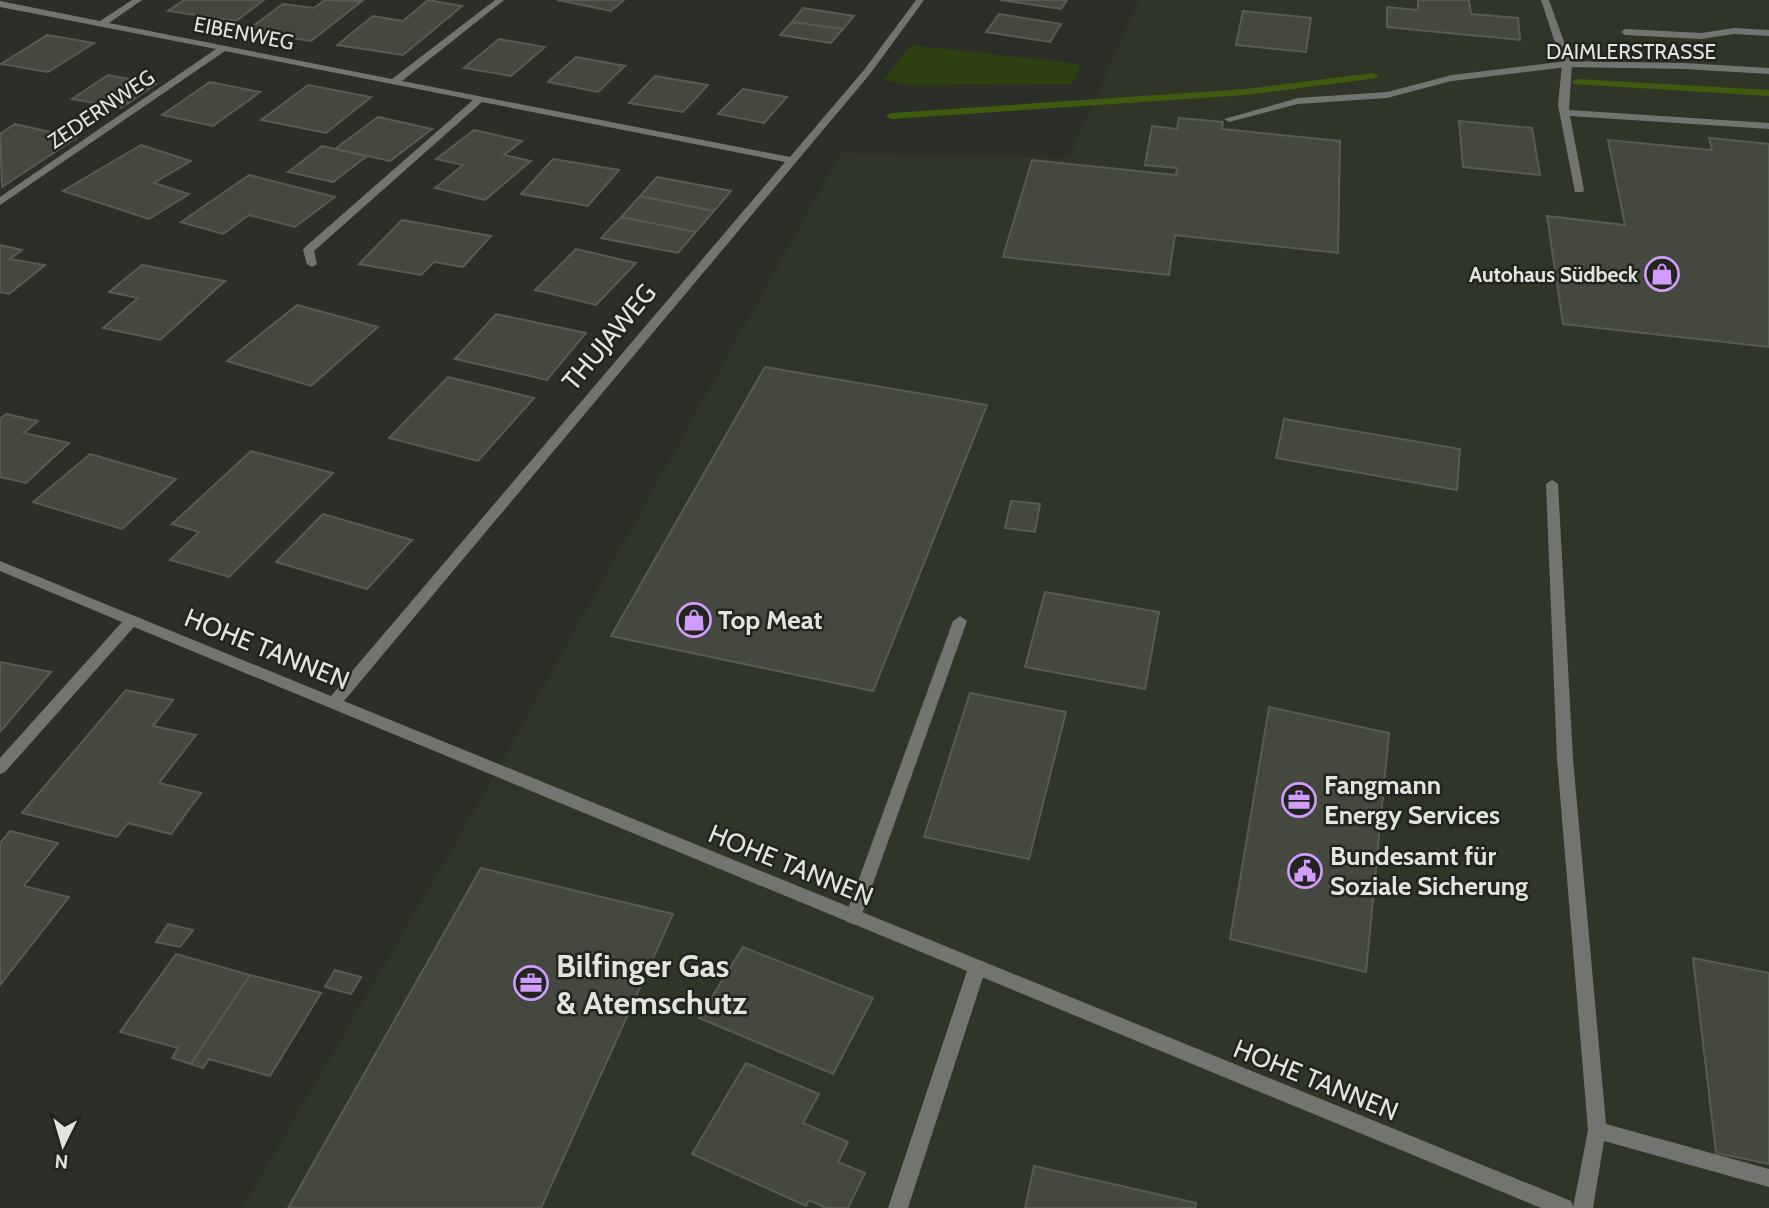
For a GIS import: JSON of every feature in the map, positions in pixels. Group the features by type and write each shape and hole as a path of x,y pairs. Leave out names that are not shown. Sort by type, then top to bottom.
{"street":[{"path":"101,24 138,0"},
{"path":"394,82 500,0"},
{"name":"THUJAWEG","path":"334,703 867,72 920,0"},
{"path":"1545,0 1567,64 1564,113 1578,190"},
{"name":"EIBENWEG","path":"0,4 790,160"},
{"path":"1625,32 1701,36 1734,31 1769,33"},
{"name":"ZEDERNWEG","path":"0,202 224,48"},
{"name":"DAIMLERSTRASSE","path":"1229,119 1298,101 1387,95 1452,78 1567,64 1769,71"},
{"path":"312,264 308,250 480,99"},
{"path":"1564,113 1769,126"},
{"path":"1552,484 1565,759 1597,1130 1583,1208"},
{"name":"HOHE TANNEN","path":"0,566 1564,1208"},
{"path":"0,768 132,620"},
{"path":"853,918 960,621"},
{"path":"898,1208 977,968"},
{"path":"1597,1130 1769,1178"}],"shaded area":[{"path":"1139,0 1769,0 1769,1208 243,1208 480,801 841,153 1069,158"}],"green space":[{"path":"911,45 1081,64 1072,84 911,85 884,80"}],"building":[{"path":"184,0 264,0 236,21 168,11"},
{"path":"325,0 362,1 311,41 246,31 283,4 314,8"},
{"path":"428,0 462,6 403,55 337,45 373,16 403,21"},
{"path":"557,0 624,0 611,11"},
{"path":"1000,0 1067,0 1061,9"},
{"path":"1418,0 1469,0 1471,14 1518,18 1520,40 1387,27 1387,7 1418,10"},
{"path":"803,8 854,16 843,29 792,22"},
{"path":"1243,11 1311,18 1306,52 1236,45"},
{"path":"999,14 1061,24 1050,42 986,32"},
{"path":"792,22 843,29 831,43 780,35"},
{"path":"47,35 94,43 48,72 1,64"},
{"path":"499,39 545,47 511,76 464,68"},
{"path":"576,57 625,66 598,92 548,82"},
{"path":"108,75 156,84 121,108 72,99"},
{"path":"655,76 708,85 683,112 629,103"},
{"path":"210,82 260,92 213,126 162,115"},
{"path":"308,85 371,97 326,133 261,120"},
{"path":"743,89 787,97 764,123 718,114"},
{"path":"378,117 432,129 390,161 335,149"},
{"path":"1179,118 1223,122 1222,129 1340,141 1338,253 1175,235 1169,275 1003,257 1032,160 1176,175 1177,168 1145,165 1152,126 1177,129"},
{"path":"1459,121 1532,128 1540,175 1463,167"},
{"path":"15,124 76,138 2,187 0,134"},
{"path":"474,130 522,141 504,155 531,161 485,200 435,188 463,165 436,159"},
{"name":"Autohaus Südbeck","path":"1709,138 1769,144 1769,347 1563,324 1547,216 1625,225 1608,140 1712,150"},
{"path":"141,145 191,161 154,183 189,194 149,219 63,191"},
{"path":"322,146 367,156 333,182 288,172"},
{"path":"553,159 619,170 588,206 521,194"},
{"path":"249,175 335,197 295,227 249,215 223,234 181,222"},
{"path":"657,177 731,191 714,211 640,196"},
{"path":"640,196 714,211 696,232 621,217"},
{"path":"621,217 696,232 678,253 601,238"},
{"path":"402,220 491,236 463,267 434,262 421,275 359,264"},
{"path":"0,245 22,250 10,259 45,265 9,294 0,292"},
{"path":"576,249 636,263 596,305 535,290"},
{"path":"142,265 225,281 160,340 103,328 138,298 109,292"},
{"path":"297,305 378,327 311,386 227,361"},
{"path":"496,314 586,333 547,380 455,359"},
{"path":"765,367 987,405 873,691 611,636"},
{"path":"448,377 534,398 478,461 389,438"},
{"path":"6,414 38,421 24,433 69,443 26,483 0,477 0,419"},
{"path":"1284,419 1460,449 1457,490 1276,458"},
{"path":"251,451 333,473 229,577 170,560 199,532 172,524"},
{"path":"90,454 176,479 122,529 33,502"},
{"path":"1011,501 1040,504 1035,532 1005,528"},
{"path":"323,514 412,540 367,589 276,562"},
{"path":"1045,592 1159,612 1145,689 1025,667"},
{"path":"0,662 51,672 0,732"},
{"path":"126,690 173,700 153,726 196,735 159,783 201,793 171,834 128,823 117,837 22,813"},
{"path":"970,693 1066,712 1029,859 924,837"},
{"path":"1269,707 1389,733 1366,972 1230,939"},
{"path":"10,831 58,843 24,886 69,897 0,985 0,843"},
{"path":"481,868 673,914 541,1208 288,1208"},
{"path":"168,924 193,930 180,947 156,942"},
{"path":"743,947 873,998 833,1074 699,1018"},
{"path":"176,954 250,975 191,1064 172,1058 178,1048 120,1032"},
{"path":"1693,958 1769,973 1769,1164 1716,1153"},
{"path":"335,970 361,977 351,994 325,987"},
{"path":"250,975 321,993 270,1076 209,1059 203,1068 191,1064"},
{"path":"746,1063 819,1094 803,1123 848,1142 838,1162 865,1173 848,1208 826,1208 809,1200 806,1206 692,1154"},
{"path":"1034,1166 1196,1203 1195,1208 1025,1208"}],"waterway":[{"path":"891,116 1246,92 1373,76"},
{"path":"1577,82 1769,93"}],"place":[{"name":"Autohaus Südbeck","path":"1662,274"},
{"name":"Top Meat","path":"694,620"},
{"name":"Fangmann Energy Services","path":"1299,800"},
{"name":"Bundesamt für Soziale Sicherung","path":"1305,871"},
{"name":"Bilfinger Gas & Atemschutz","path":"531,983"}]}
